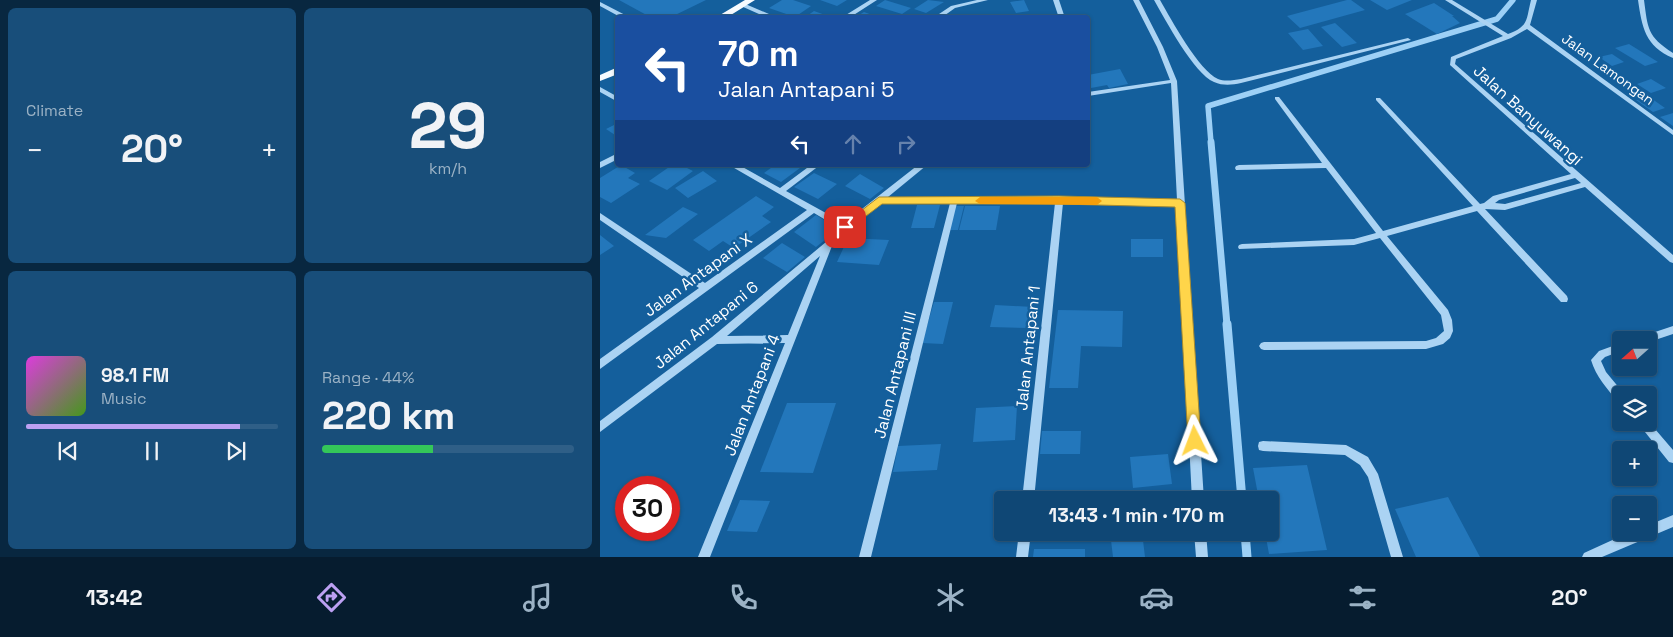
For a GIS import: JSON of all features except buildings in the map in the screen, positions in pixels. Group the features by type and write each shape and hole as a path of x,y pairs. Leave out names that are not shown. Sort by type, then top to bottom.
{"main road":[{"path":"725,15 751,0"},
{"path":"600,78 615,71"}],"street":[{"path":"849,15 874,0"},
{"path":"941,15 953,7 985,0"},
{"path":"1056,0 1061,15"},
{"path":"1136,0 1160,47 1174,81 1197,491"},
{"path":"1157,0 1179,38 1209,77 1221,83 1241,82 1408,40"},
{"path":"1448,0 1509,37"},
{"path":"1528,26 1534,0"},
{"path":"1641,0 1647,36 1653,43 1673,56"},
{"path":"600,4 622,15"},
{"path":"743,5 767,15"},
{"path":"600,11 607,8"},
{"name":"Jalan Banyuwangi","path":"1528,26 1509,37 1453,58 1452,64 1585,184 1673,260"},
{"name":"Jalan Lamongan","path":"1528,26 1673,133"},
{"path":"1090,92 1174,81"},
{"path":"600,90 615,98"},
{"path":"1264,346 1426,345 1440,342 1448,335 1450,329 1444,313 1327,165 1278,98"},
{"path":"1378,99 1483,206 1564,299"},
{"path":"600,165 615,157"},
{"path":"1238,168 1327,165"},
{"path":"737,167 814,208 845,227"},
{"path":"781,191 813,167"},
{"path":"829,244 845,227 920,167"},
{"path":"1242,247 1354,242 1483,206 1496,198 1576,175"},
{"path":"1483,206 1505,207 1585,184"},
{"path":"879,200 1059,200 1180,203"},
{"name":"Jalan Antapani 1","path":"1029,491 1059,200"},
{"name":"Jalan Antapani III","path":"865,557 954,201"},
{"name":"Jalan Antapani X","path":"600,365 814,208"},
{"path":"600,216 705,288"},
{"name":"Jalan Antapani 4","path":"704,557 789,340 829,244"},
{"name":"Jalan Antapani 6","path":"600,427 715,340 829,244"},
{"path":"1658,335 1673,330"},
{"path":"715,340 789,340"},
{"path":"1612,350 1602,354 1596,360 1598,368 1612,387"},
{"path":"1650,431 1673,458"},
{"path":"1262,446 1346,450 1364,461 1373,474 1397,557"},
{"path":"1657,528 1673,521"},
{"path":"1022,557 1024,541"},
{"path":"1201,541 1202,557"},
{"path":"1588,557 1624,541"}],"waterway":[{"path":"1211,143 1208,106 1497,19 1513,0"},
{"path":"1211,142 1227,325"},
{"path":"1227,324 1241,491"},
{"path":"1246,541 1247,557"}],"slow traffic":[{"path":"980,201 1097,201"}],"route":[{"path":"845,227 879,200 1059,200 1180,203 1195,441"}]}
